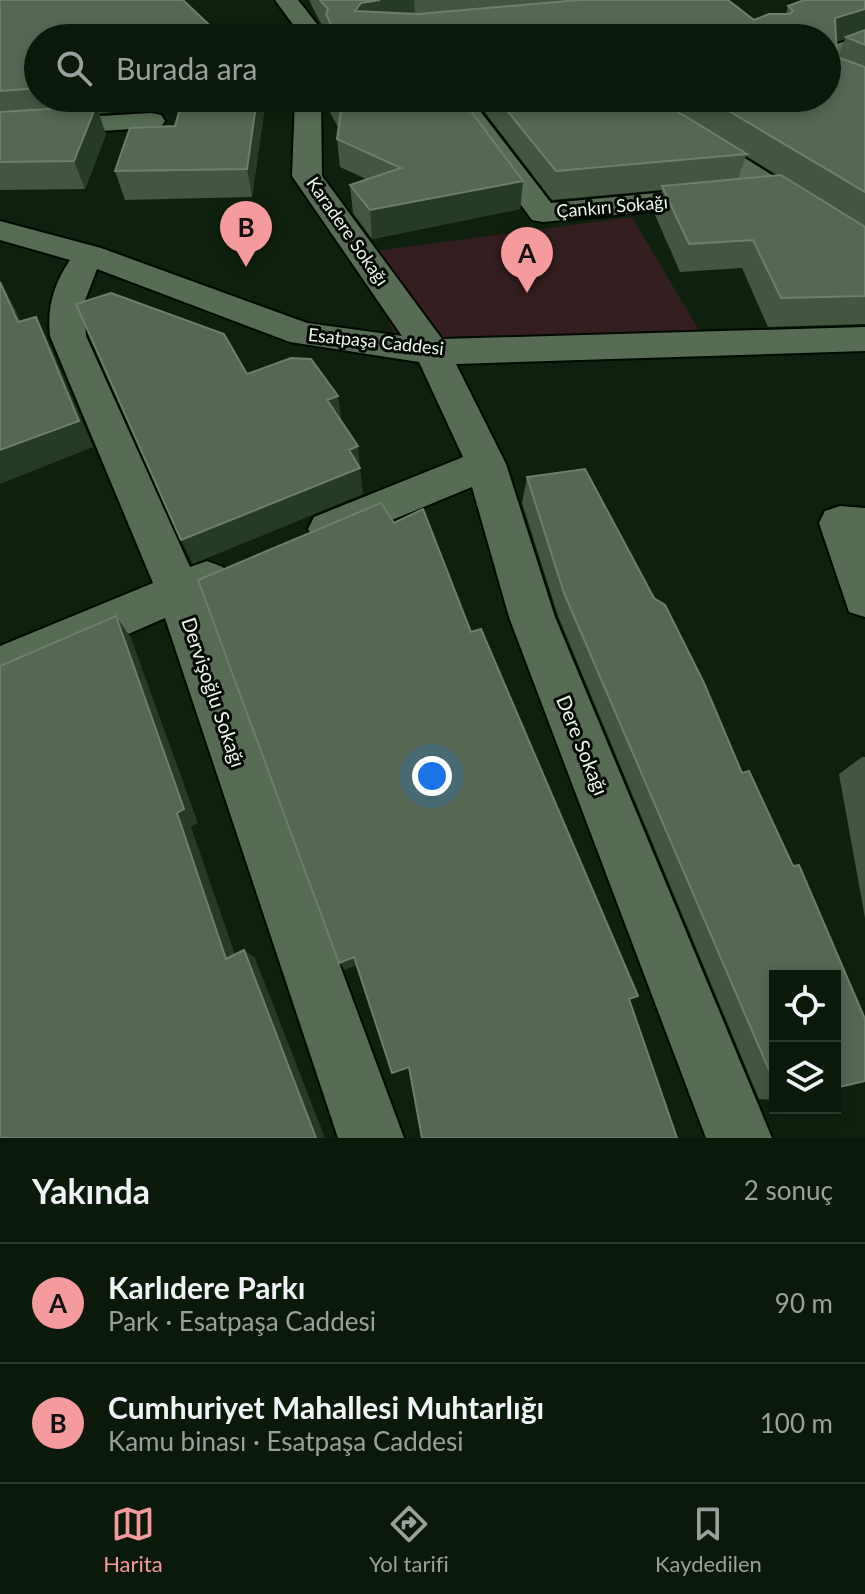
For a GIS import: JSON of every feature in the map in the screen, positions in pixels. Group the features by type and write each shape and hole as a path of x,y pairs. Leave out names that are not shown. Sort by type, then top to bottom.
{"street":[{"path":"286,0 305,24"},
{"path":"841,61 865,42"},
{"name":"Karadere Sokağı","path":"308,112 307,176 432,352"},
{"name":"Çankırı Sokağı","path":"467,112 543,213 777,191"},
{"path":"664,112 677,128 865,247"},
{"path":"0,130 151,121"},
{"name":"Esatpaşa Caddesi","path":"0,230 90,255 302,334 432,352 865,339"},
{"name":"Dervişoğlu Sokağı","path":"90,255 67,293 64,314 68,336 179,592 371,1138"},
{"name":"Dere Sokağı","path":"432,352 486,464 532,617 739,1138"},
{"path":"296,543 486,464"},
{"path":"865,525 840,523 865,598"},
{"path":"0,668 238,567"}],"shaded area":[{"path":"632,217 700,332 396,338 360,253"}],"building":[{"path":"0,0 183,0 208,24 24,24 24,89 0,91"},
{"path":"320,0 380,0 361,3 355,11 418,14 579,0 728,0 754,20 769,14 790,14 793,11 788,6 804,0 865,0 865,9 835,18 835,24 331,24 326,14 328,9"},
{"path":"865,30 865,45 846,37"},
{"path":"841,58 865,67 865,192 731,112 841,112"},
{"path":"0,112 94,112 74,161 0,162"},
{"path":"179,112 255,112 247,169 115,171 130,128 175,126"},
{"path":"341,112 471,112 523,181 370,210 350,185 401,168 337,139"},
{"path":"508,112 679,112 747,154 556,171"},
{"path":"781,175 865,227 865,296 781,298 753,240 689,244 662,186"},
{"path":"0,282 18,322 36,317 79,421 0,450"},
{"path":"111,293 224,334 247,374 291,358 311,359 338,396 327,400 358,446 349,450 360,468 181,540 76,304"},
{"path":"585,469 654,598 665,605 704,683 742,773 749,771 793,866 799,865 865,1019 865,1081 841,1087 841,970 769,970 769,1070 564,593 527,477"},
{"path":"381,503 394,523 423,509 471,632 481,629 638,996 629,999 677,1138 422,1138 409,1067 392,1073 354,957 339,963 198,580"},
{"path":"116,616 184,809 177,813 226,959 244,950 316,1138 0,1138 0,666"}],"place":[{"name":"Cumhuriyet Mahallesi Muhtarlığı","path":"246,267"},
{"name":"Karlıdere Parkı","path":"527,293"}]}
